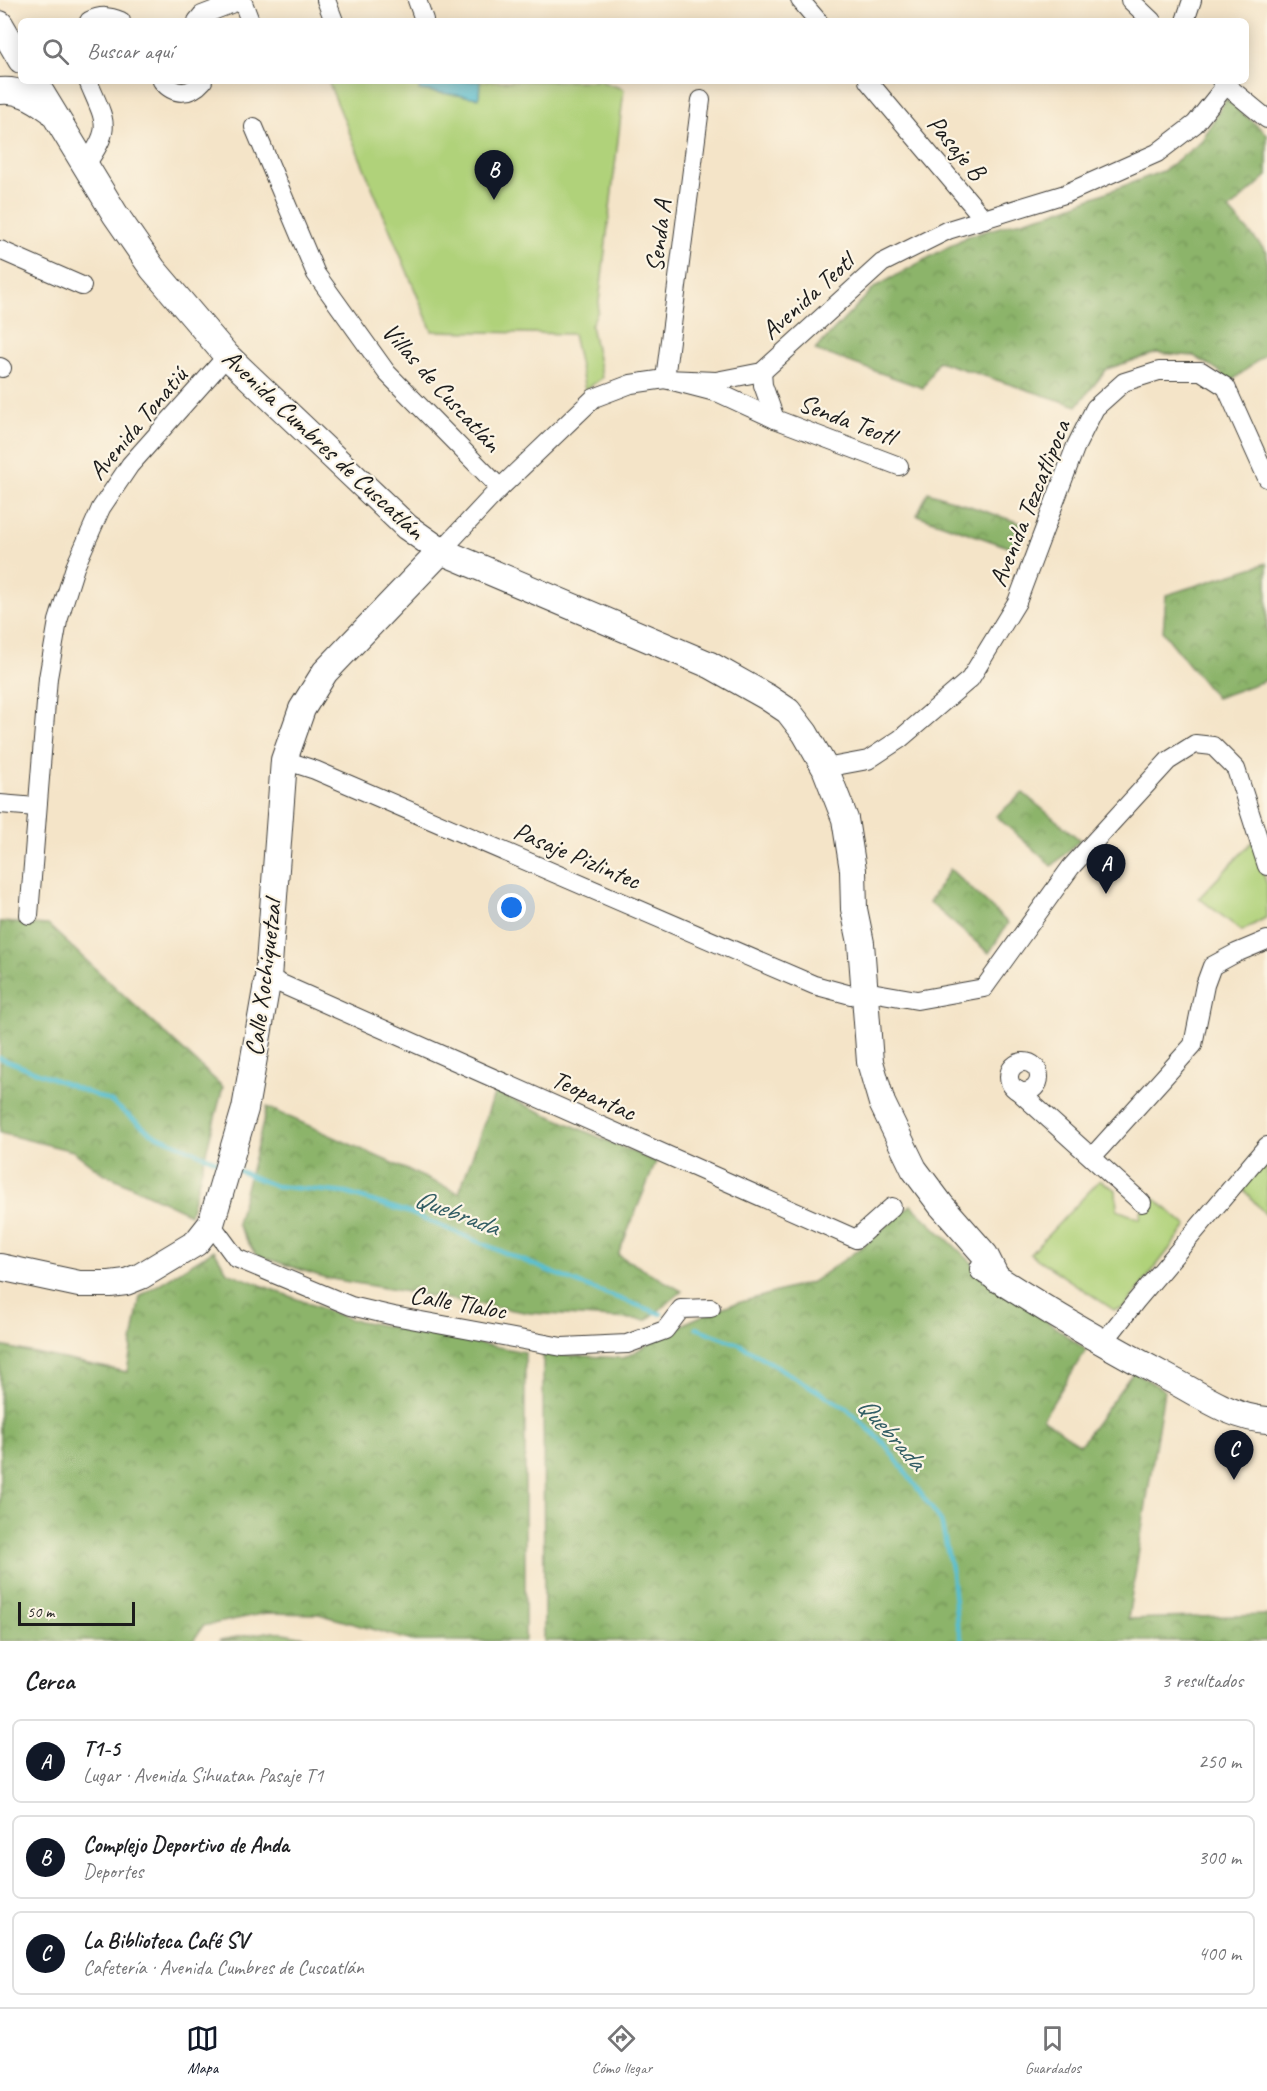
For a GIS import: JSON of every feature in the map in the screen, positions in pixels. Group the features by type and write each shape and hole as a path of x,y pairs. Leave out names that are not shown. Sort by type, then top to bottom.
{"main road":[{"path":"0,24 18,55"},
{"name":"Avenida Cumbres de Cuscatlán","path":"36,84 153,269 227,356 407,527 441,551 710,665 767,696 788,711 806,734 825,768 845,819 853,870 854,909 850,939 858,993 859,1070 871,1111 903,1176 929,1213 960,1249 975,1264 997,1279 1103,1343 1235,1413 1267,1420"},
{"path":"0,91 8,90 31,96 51,110"},
{"name":"Calle Xochiquetzal","path":"0,1267 79,1284 126,1282 141,1276 196,1243 211,1224 245,1109 268,978 284,760 302,710 325,672 441,551"}],"street":[{"path":"200,18 241,0 249,18"},
{"path":"327,0 333,18"},
{"path":"417,0 423,18"},
{"path":"800,0 815,18"},
{"path":"1130,0 1149,18"},
{"path":"1186,18 1192,0"},
{"path":"96,18 114,18"},
{"path":"86,166 101,144 104,133 104,122 89,84"},
{"path":"166,84 174,91 184,93 195,89 200,84"},
{"name":"Pasaje B","path":"871,84 984,219"},
{"name":"Avenida Teotl","path":"441,551 500,488 594,398 631,384 665,379 716,381 762,372 882,263 948,230 1065,194 1157,153 1195,124 1222,84"},
{"path":"1224,84 1267,119"},
{"name":"Senda A","path":"665,379 702,100"},
{"name":"Villas de Cuscatlán","path":"254,127 316,274 387,372 500,488"},
{"path":"0,250 82,286"},
{"name":"Avenida Tonatiú","path":"29,915 48,678 58,621 75,567 101,508 130,465 227,356"},
{"name":"Avenida Tezcatlipoca","path":"825,768 868,760 900,739 970,679 1017,602 1075,448 1095,408 1124,382 1160,371 1201,371 1226,387 1267,478"},
{"name":"Senda Teotl","path":"762,372 763,385 776,419"},
{"name":"Senda Teotl","path":"665,379 719,393 776,419 899,466"},
{"name":"Pasaje Pizlintec","path":"284,760 315,770 814,985 917,1000 984,988 1071,867 1168,761 1195,744 1213,746 1236,769 1267,866"},
{"path":"0,804 36,807"},
{"path":"1092,1157 1193,1045 1205,985 1212,966 1267,940"},
{"name":"Teopantac","path":"268,978 856,1239 892,1207"},
{"path":"1016,1089 1142,1203"},
{"path":"1103,1343 1267,1146"},
{"name":"Calle Tlaloc","path":"211,1224 236,1258 351,1306 562,1347 627,1344 665,1330 681,1310 711,1308"}],"green space":[{"path":"329,84 608,84 624,89 598,311 591,325 602,378 585,390 573,334 432,331"},
{"path":"1226,99 1267,134 1267,176 1229,210 1267,252 1267,353 1229,383 1218,370 1194,356 1156,353 1107,369 1077,406 938,361 923,388 815,350 875,287 968,236 1054,212 1163,171 1201,142"},
{"path":"928,492 1026,525 1014,549 917,515"},
{"path":"1267,563 1267,680 1216,698 1163,632 1166,595"},
{"path":"1023,793 1080,840 1052,866 996,816"},
{"path":"1253,841 1267,885 1267,917 1242,931 1199,898"},
{"path":"950,869 1008,923 989,953 929,902"},
{"path":"0,922 48,925 223,1087 190,1214 101,1172 73,1151 0,1133"},
{"path":"495,1092 656,1162 618,1255 682,1291 647,1320 530,1313 326,1278 256,1255 237,1224 267,1107 459,1193"},
{"path":"1267,1158 1267,1215 1266,1215 1242,1188"},
{"path":"1100,1180 1116,1190 1117,1210 1140,1219 1141,1212 1154,1198 1187,1226 1124,1308 1114,1310 1030,1254"},
{"path":"911,1205 987,1277 1086,1350 1043,1418 1080,1445 1134,1371 1164,1390 1128,1619 1267,1615 1267,1641 544,1641 543,1354 624,1358 690,1321 720,1308 812,1282 858,1250"},
{"path":"214,1250 227,1272 349,1319 525,1352 525,1641 413,1641 319,1614 266,1613 203,1626 193,1641 0,1641 0,1346 127,1372 140,1296"},
{"path":"273,1631 327,1641 219,1641 220,1640"}],"water":[{"path":"420,84 480,84 479,98 419,90"}],"waterway":[{"name":"Quebrada","path":"0,1058 110,1101 151,1133 221,1163"},
{"name":"Quebrada","path":"237,1170 275,1186 346,1193 407,1212 580,1284 661,1314"},
{"name":"Quebrada","path":"696,1328 739,1344 846,1408 884,1443 941,1521 952,1573 957,1624 962,1641"}],"place":[{"name":"Complejo Deportivo de Anda","path":"494,200"},
{"name":"T1-5","path":"1106,894"},
{"name":"La Biblioteca Café SV","path":"1234,1480"}]}
